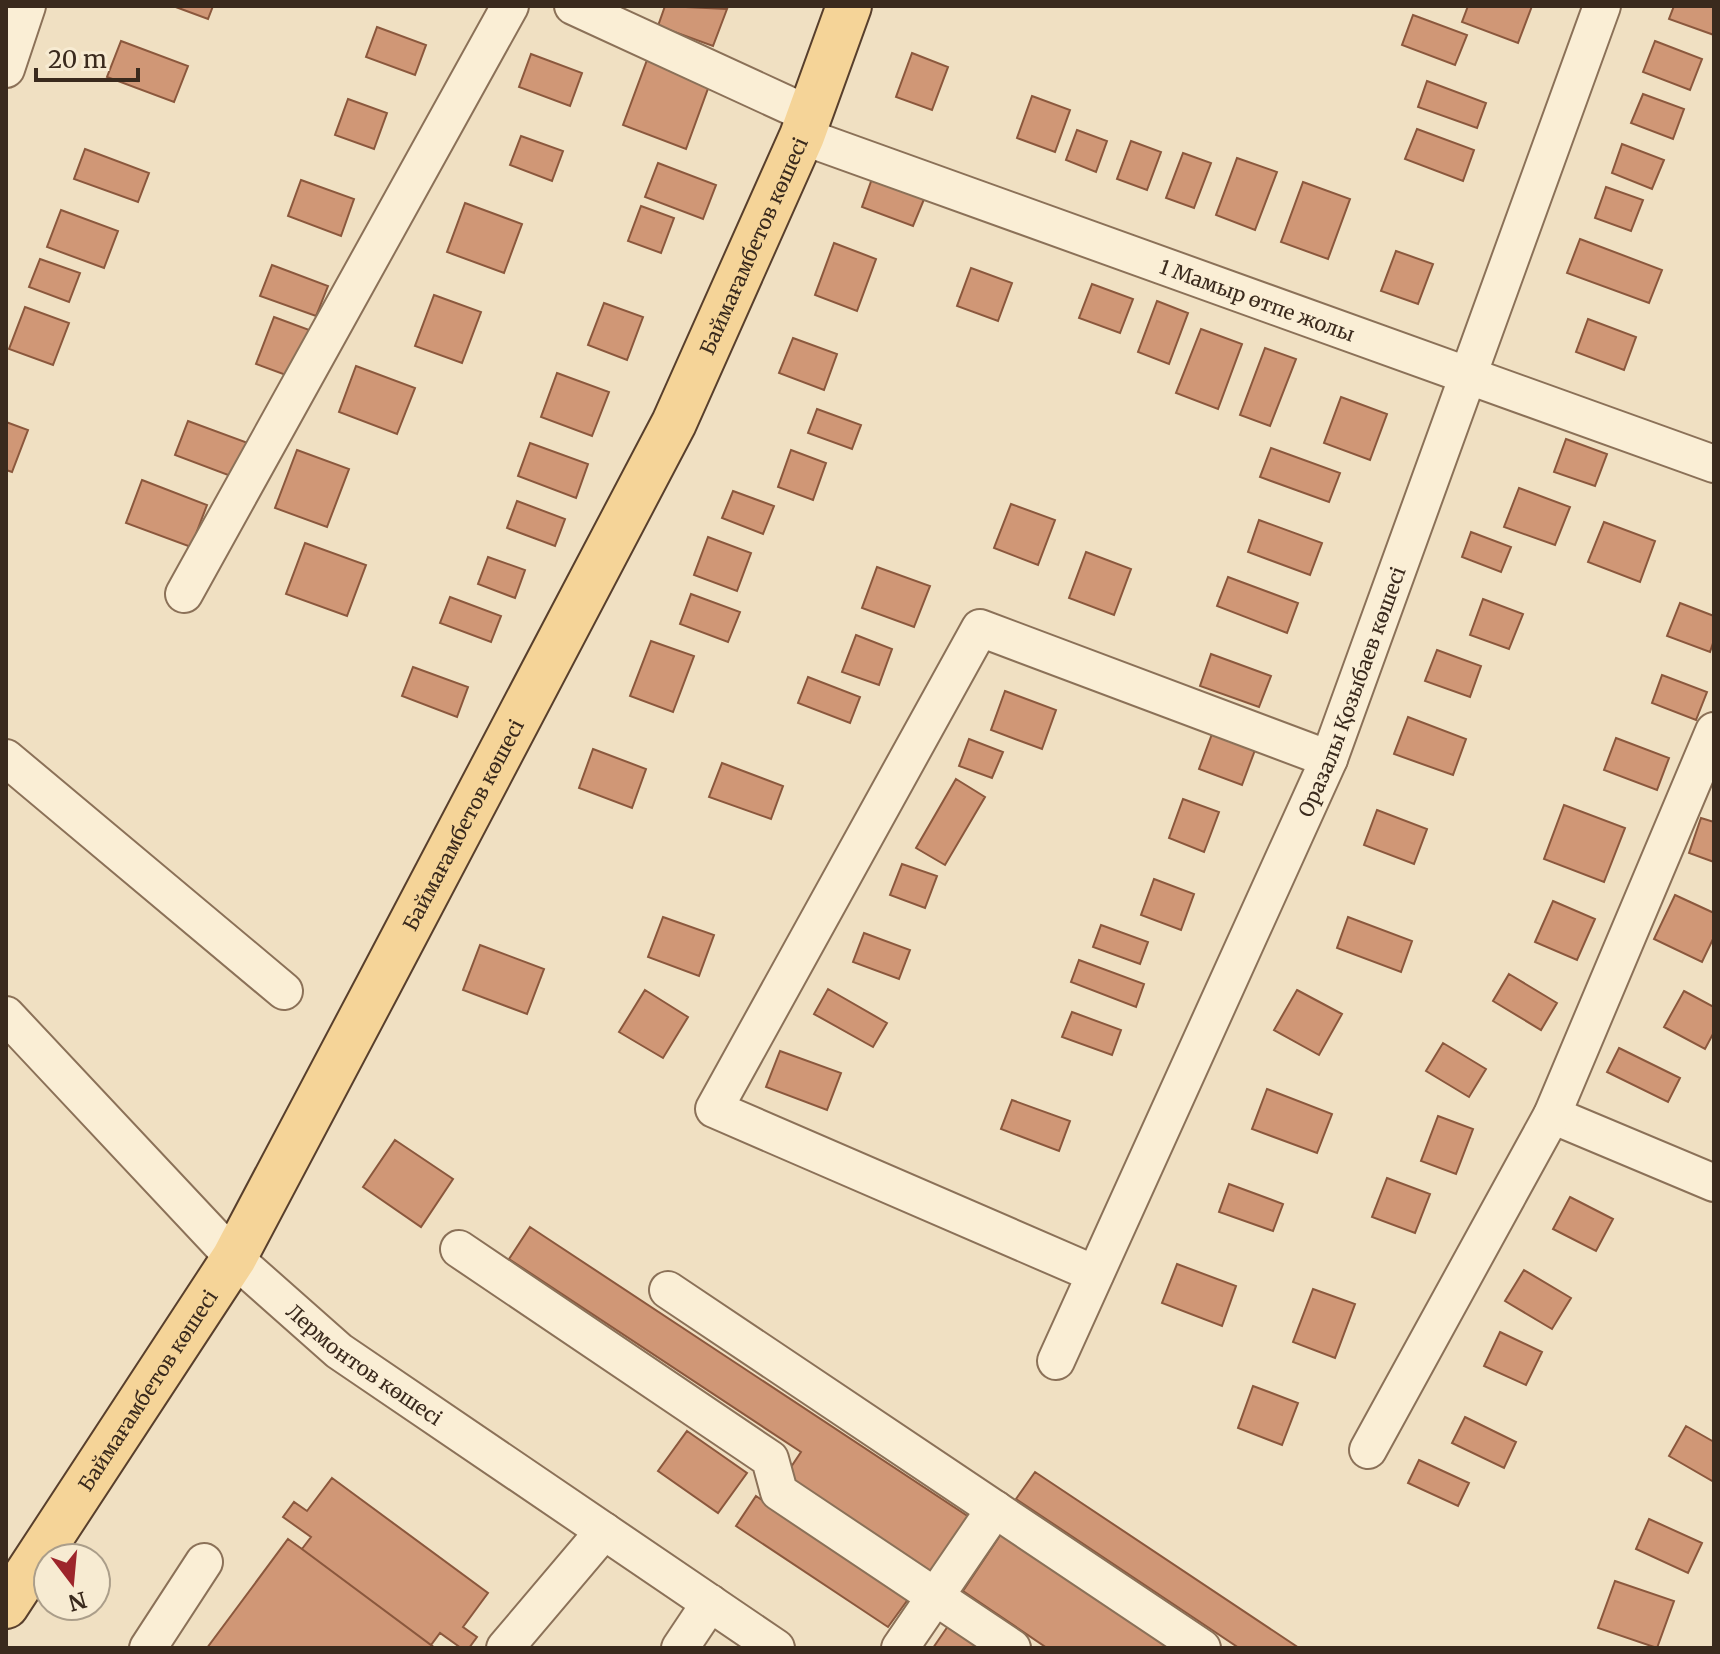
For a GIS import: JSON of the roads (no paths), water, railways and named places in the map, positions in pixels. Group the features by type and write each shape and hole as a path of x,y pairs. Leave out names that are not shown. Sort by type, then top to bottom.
{"main road":[{"name":"Баймағамбетов көшесі","path":"6,1606 234,1258 674,423 806,125 849,6"}],"street":[{"path":"6,69 27,6"},
{"path":"184,594 510,6"},
{"name":"1 Мамыр өтпе жолы","path":"573,6 806,125 1466,375 1714,464"},
{"name":"Оразалы Қозыбаев көшесі","path":"1056,1361 1329,759 1602,6"},
{"path":"1095,1274 714,1109 980,628 1329,759"},
{"path":"1368,1450 1552,1115 1714,731"},
{"path":"6,758 284,991"},
{"name":"Лермонтов көшесі","path":"6,1015 234,1258 339,1351 776,1648"},
{"path":"1552,1115 1714,1183"},
{"path":"459,1249 770,1459 779,1492 1012,1648"},
{"path":"668,1290 1202,1648"},
{"path":"900,1648 995,1509"},
{"path":"505,1648 604,1531"},
{"path":"148,1648 204,1562"},
{"path":"680,1648 710,1603"}]}
